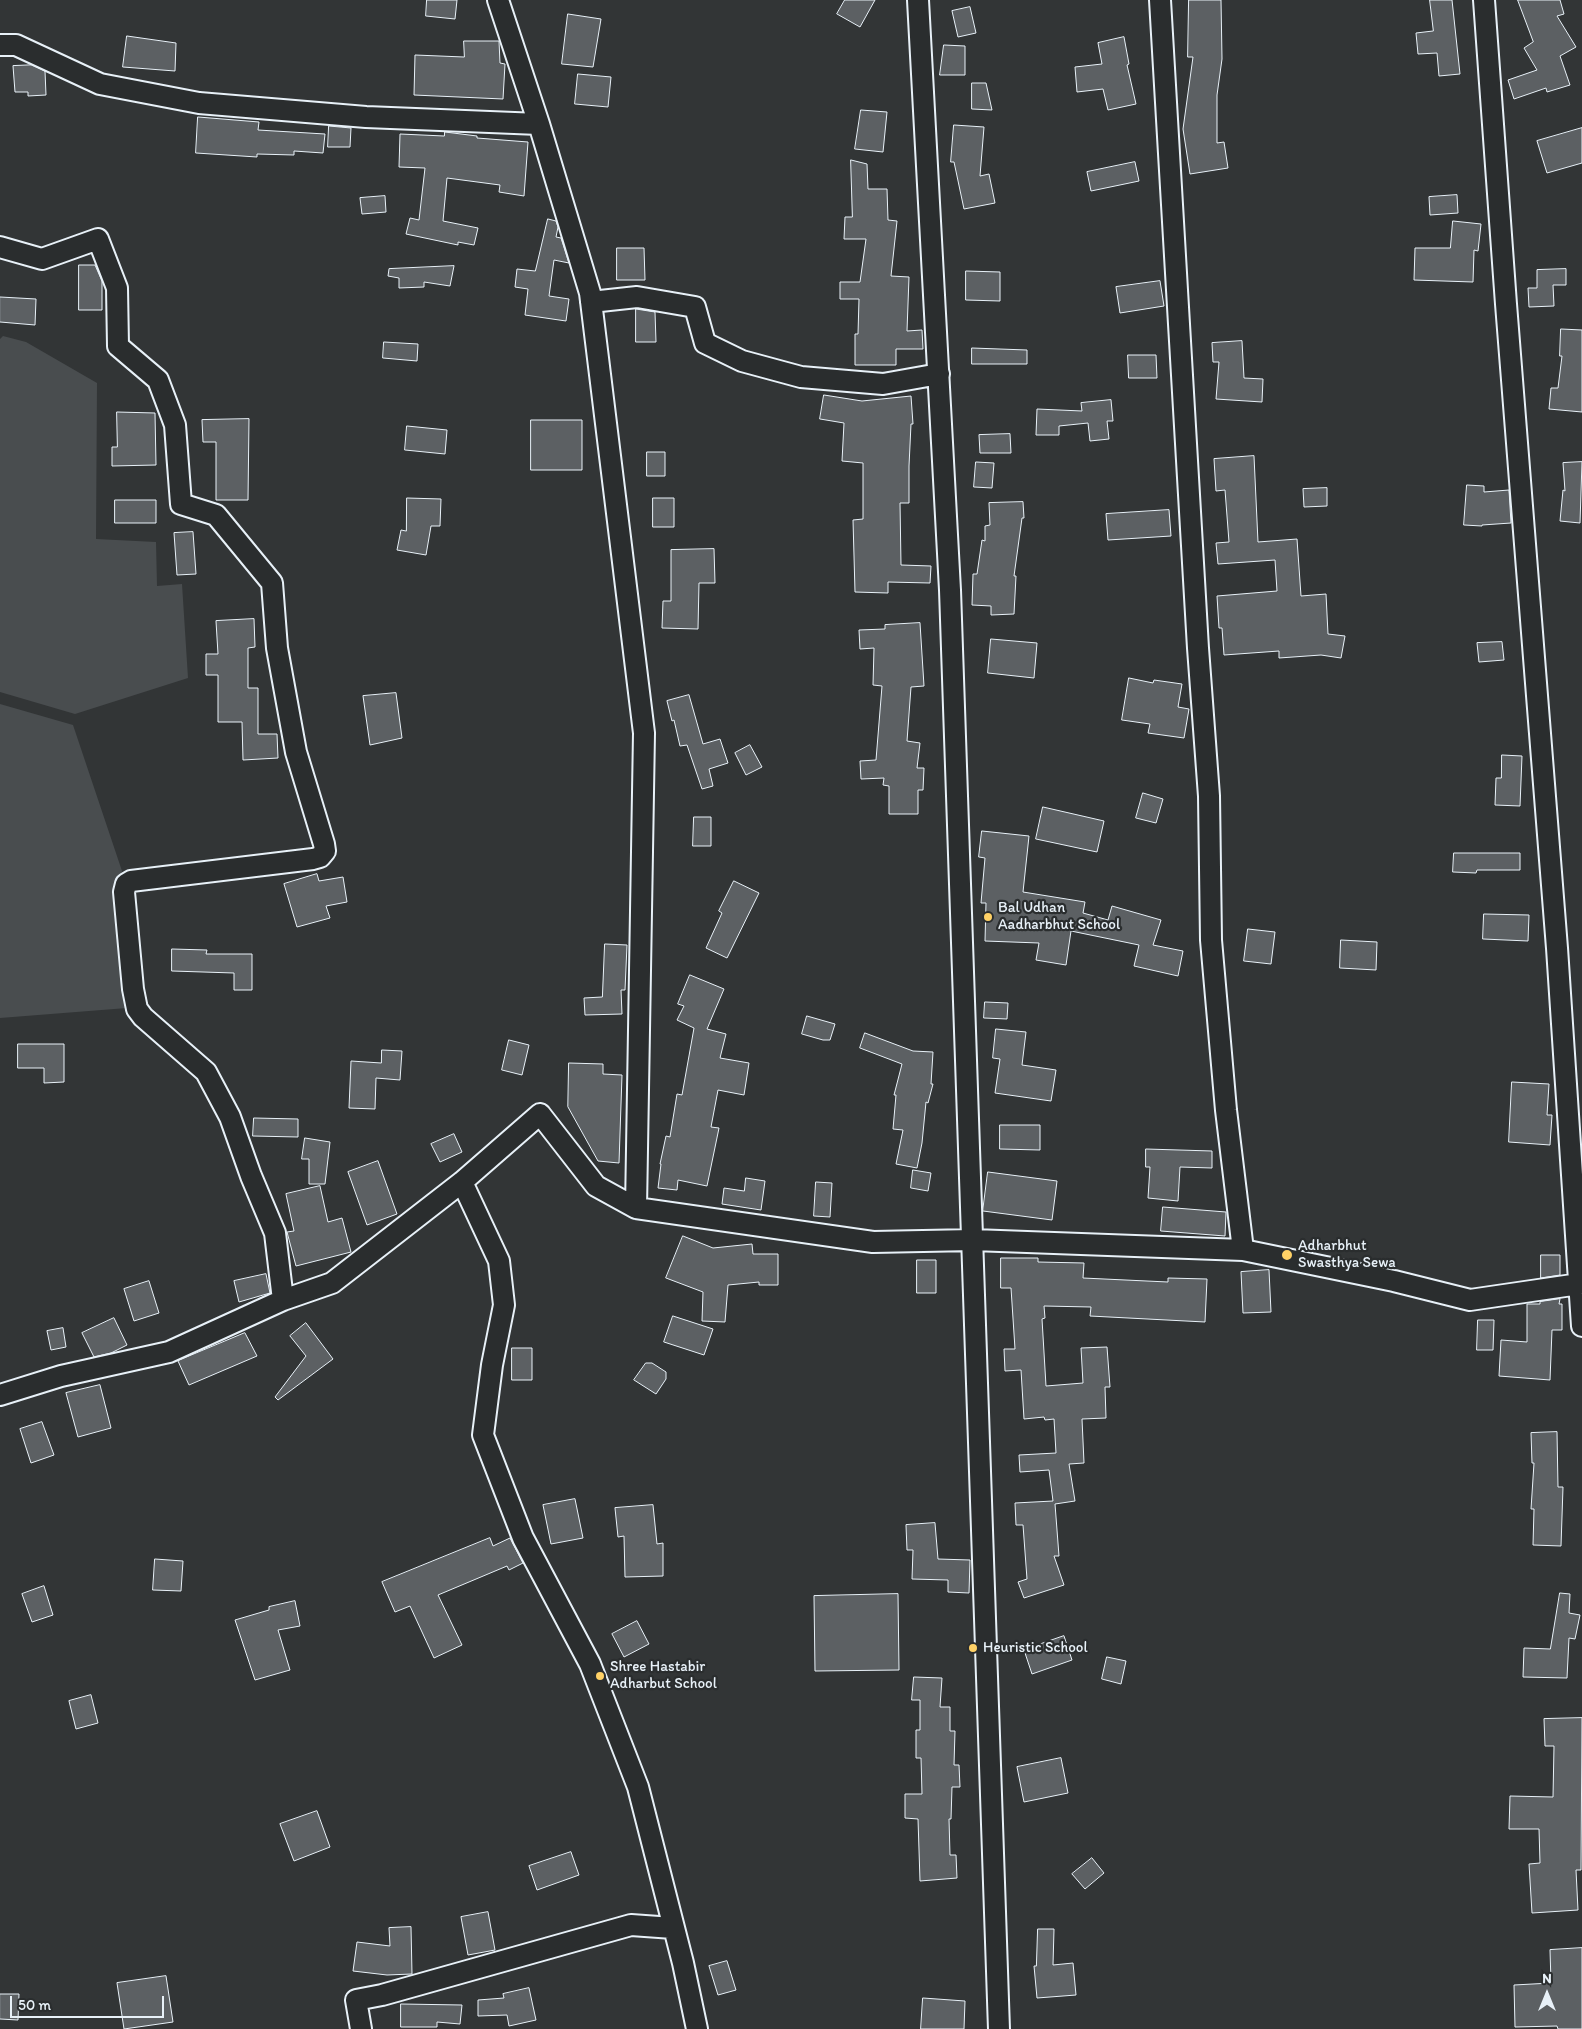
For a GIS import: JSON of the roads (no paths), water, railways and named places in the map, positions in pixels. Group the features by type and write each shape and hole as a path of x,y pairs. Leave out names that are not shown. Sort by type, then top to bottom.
{"street":[{"path":"498,0 539,124 590,293 644,733 636,1208"},
{"path":"918,0 950,590 999,2029"},
{"path":"1160,0 1198,648 1209,796 1211,940 1226,1110 1243,1250"},
{"path":"1484,0 1557,948 1582,1326"},
{"path":"0,46 16,45 100,84 199,103 366,117 539,124"},
{"path":"0,247 42,259 98,240 117,288 118,346 158,380 174,425 181,504 216,515 272,583 277,648 296,752 325,851 320,857 313,859 131,881 126,884 124,892 133,989 137,1008 143,1017 206,1072 230,1117 251,1176 275,1233 283,1300"},
{"path":"591,302 637,297 694,307 705,343 742,360 801,377 884,384 939,374"},
{"path":"0,1395 61,1376 168,1352 283,1300 332,1283 462,1182 540,1114 596,1186 636,1208 873,1242 973,1240 1243,1250 1394,1281 1470,1300 1579,1284"},
{"path":"462,1182 499,1261 504,1305 492,1365 483,1435 522,1538 590,1664 638,1787 698,2029"},
{"path":"361,2029 356,2000 382,1995 631,1925 673,1928"}],"place":[{"name":"Bal Udhan Aadharbhut School","path":"988,917"},
{"name":"Adharbhut Swasthya Sewa","path":"1287,1255"},
{"name":"Heuristic School","path":"973,1648"},
{"name":"Shree Hastabir Adharbut School","path":"600,1676"}]}
